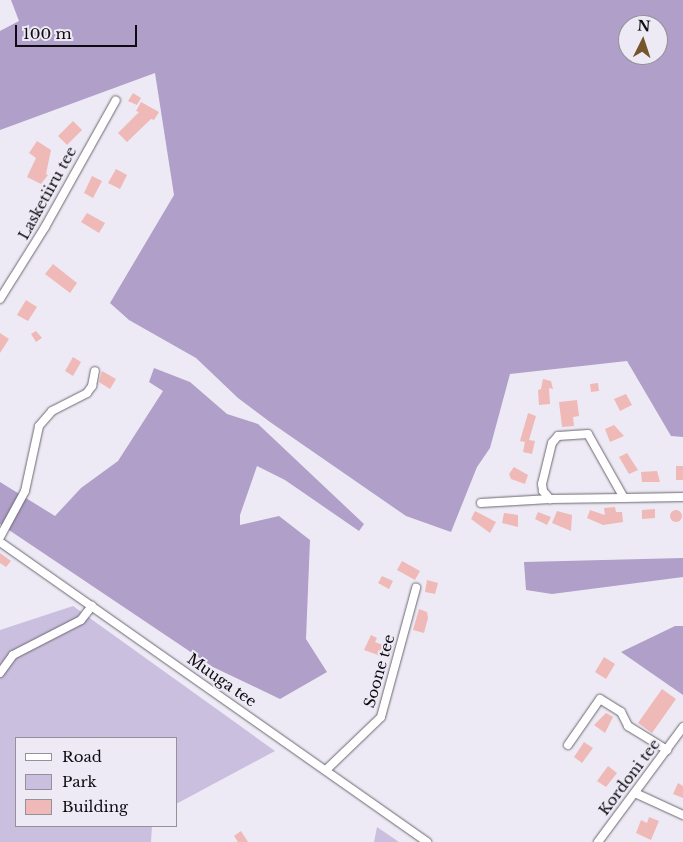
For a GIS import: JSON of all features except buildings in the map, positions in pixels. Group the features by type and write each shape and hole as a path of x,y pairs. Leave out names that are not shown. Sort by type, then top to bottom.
{"street":[{"name":"Lasketiiru tee","path":"0,299 45,228 116,100"},
{"path":"0,537 26,491 39,426 52,411 87,392 92,386 95,371"},
{"path":"550,499 543,491 542,484 552,443 558,436 574,433 588,434 624,498"},
{"path":"481,503 550,499 683,497"},
{"name":"Muuga tee","path":"0,542 427,842"},
{"name":"Soone tee","path":"326,770 381,717 416,588"},
{"path":"0,673 13,655 82,620 92,606"},
{"path":"568,745 600,699 622,712 628,726 666,750"},
{"name":"Kordoni tee","path":"598,842 683,728"},
{"path":"635,793 683,815"}],"green space":[{"path":"73,606 275,751 178,803 178,737 15,737 15,827 152,827 151,842 0,842 0,630"},
{"path":"377,827 399,842 374,842"}],"shaded area":[{"path":"11,0 683,0 683,437 671,436 627,361 510,374 490,448 477,467 451,532 406,516 238,398 196,358 129,320 110,303 174,195 155,73 0,130 0,31 19,21"},
{"path":"154,368 190,382 227,414 258,424 364,524 359,531 285,480 257,466 240,515 240,525 279,516 310,540 306,639 327,672 280,699 213,667 0,524 0,482 55,516 81,488 118,461 163,391 149,382"},
{"path":"683,558 683,577 552,594 526,590 524,562"},
{"path":"675,626 683,626 683,695 621,652"}]}
